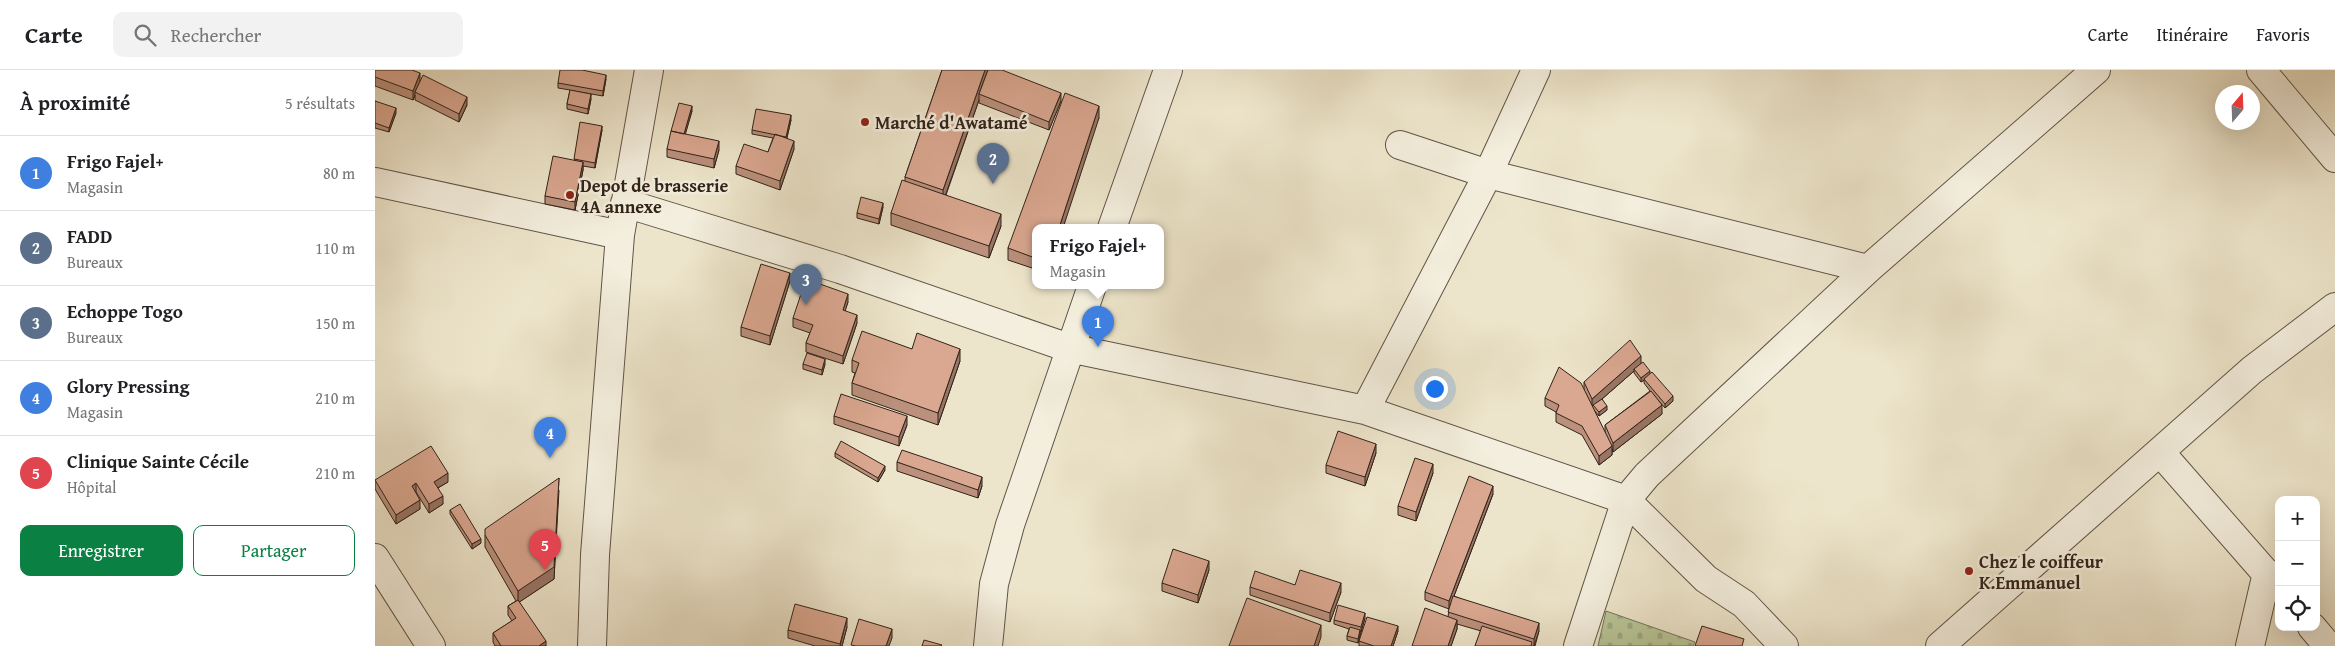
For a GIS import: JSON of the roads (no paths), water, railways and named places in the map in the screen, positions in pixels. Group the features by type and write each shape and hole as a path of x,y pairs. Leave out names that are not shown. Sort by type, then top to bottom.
{"street":[{"path":"592,646 595,555 620,235 649,70"},
{"path":"1113,224 1168,70"},
{"path":"1365,410 1489,174 1536,70"},
{"path":"1578,646 1626,500 1647,475 1868,269 2096,70"},
{"path":"2261,70 2335,158"},
{"path":"1400,146 1489,174 1868,269"},
{"path":"375,182 620,235"},
{"path":"625,203 840,269 1069,348 1365,410 1626,500 1706,579 1744,604 1784,646"},
{"path":"988,646 994,584 1010,524 1091,289"},
{"path":"1940,646 2252,370 2335,307"},
{"path":"2160,452 2273,580 2250,646"},
{"path":"375,558 431,646"},
{"path":"2316,631 2328,646"}],"place":[{"name":"Marché d'Awatamé","path":"865,122"},
{"name":"FADD","path":"993,184"},
{"name":"Depot de brasserie 4A annexe","path":"570,195"},
{"name":"Echoppe Togo","path":"806,305"},
{"name":"Frigo Fajel+","path":"1098,347"},
{"name":"Glory Pressing","path":"550,458"},
{"name":"Clinique Sainte Cécile","path":"545,570"},
{"name":"Chez le coiffeur K.Emmanuel","path":"1969,571"}]}
